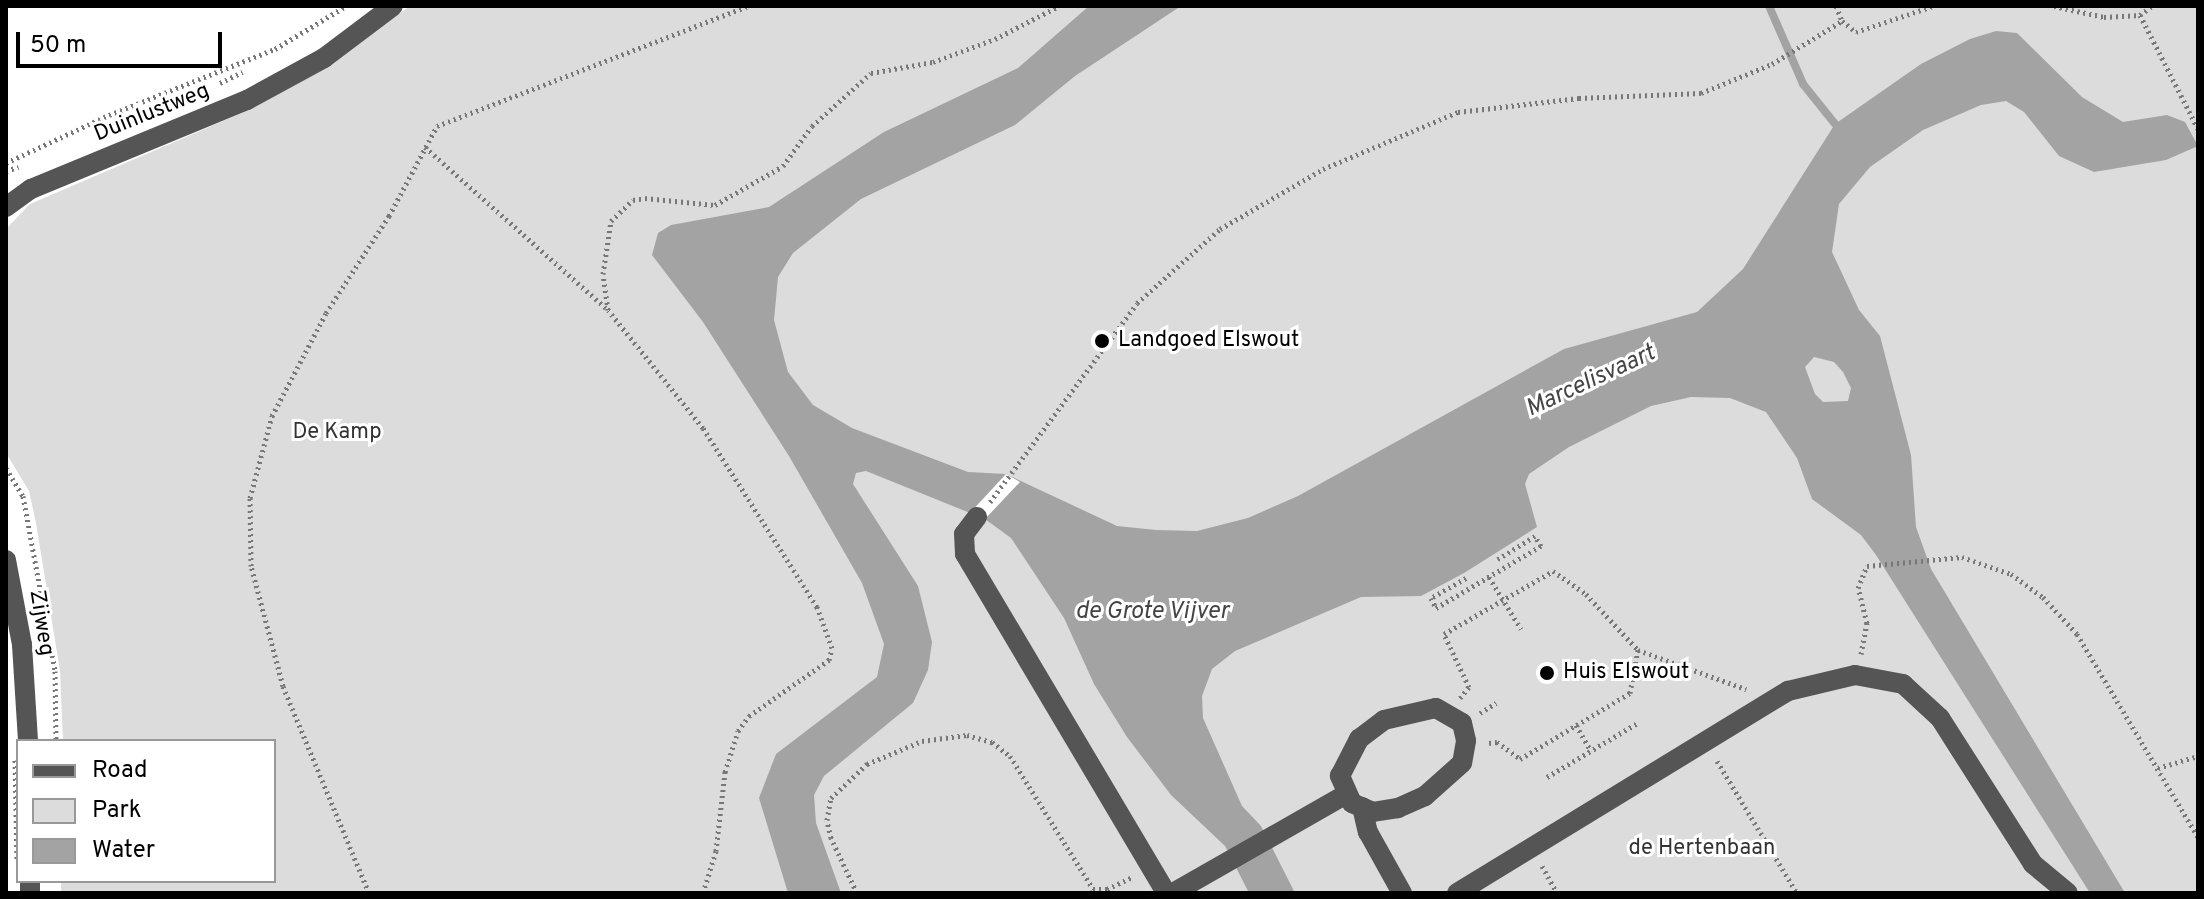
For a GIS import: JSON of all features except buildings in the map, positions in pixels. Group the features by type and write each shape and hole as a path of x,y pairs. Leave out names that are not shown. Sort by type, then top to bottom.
{"street":[{"name":"Duinlustweg","path":"6,207 31,189 247,100 324,58 393,6"},
{"path":"977,517 964,534 965,554 1166,893"},
{"name":"Zijweg","path":"6,560 22,645 28,739"},
{"path":"1457,893 1788,691 1855,675 1903,684 1940,718 2033,864 2068,893"},
{"path":"1354,801 1373,812 1398,808 1425,796 1462,763 1465,748 1462,723 1449,711 1416,710 1384,720 1359,739 1340,776 1402,893"},
{"path":"1173,893 1269,840 1354,801"}],"path":[{"path":"6,163 109,115 275,49 346,6"},
{"path":"369,893 283,686 263,623 251,566 250,498 272,416 326,313 389,216 437,126 748,6"},
{"path":"608,310 604,240 611,221 633,200 715,205 783,166 812,126 871,73 933,62 995,39 1059,6"},
{"path":"1836,6 1842,21 1856,32 1933,6"},
{"path":"2054,6 2104,17 2140,15 2152,6"},
{"path":"2140,15 2198,129"},
{"path":"977,517 1013,477 1137,303 1220,229 1323,169 1458,112 1579,98 1701,93 1772,64 1842,21"},
{"path":"214,85 286,53"},
{"path":"425,147 608,310 703,428 817,607 832,648 829,660 749,716 738,731 725,772 716,851 703,893"},
{"path":"6,171 35,161"},
{"path":"1466,578 1431,598 1436,608 1541,546 1535,536 1498,559"},
{"path":"1855,675 1867,623 1858,588 1867,566 1936,557 1981,560 2026,585 2058,612 2091,655 2198,837"},
{"path":"1449,711 1469,687 1444,634 1553,571 1586,594 1638,650 1775,700"},
{"path":"1489,577 1521,629"},
{"path":"1465,748 1497,742 1520,759 1630,693 1638,650"},
{"path":"1547,777 1636,724"},
{"path":"1576,725 1591,751"},
{"path":"857,893 831,838 827,820 831,798 867,764 922,741 967,735 992,742 1010,756 1093,889 1107,889 1152,867"},
{"path":"1706,743 1797,893"},
{"path":"2158,768 2198,756"}],"green space":[{"name":"Landgoed Elswout","path":"410,6 2198,6 2198,893 61,893 61,883 276,883 276,739 63,739 60,671 36,523 29,491 6,453 6,229 30,204 244,112 319,71"}],"water":[{"name":"de Grote Vijver","path":"1089,6 1181,6 1075,76 1015,125 861,199 793,253 778,277 774,320 788,372 813,405 852,428 968,472 1006,474 1117,526 1156,530 1197,531 1248,518 1298,496 1564,349 1697,312 1743,269 1835,124 1921,64 1970,39 1996,31 2017,33 2082,97 2123,122 2167,115 2185,122 2198,146 2166,160 2094,172 2059,156 2024,112 2006,101 1981,105 1923,130 1870,167 1839,204 1832,252 1859,310 1880,336 1911,455 1916,527 1931,569 2125,893 2090,893 1876,555 1861,535 1812,499 1797,458 1766,412 1730,398 1691,397 1651,406 1569,447 1529,474 1525,484 1537,527 1464,573 1421,596 1361,597 1235,651 1212,669 1202,696 1203,718 1242,806 1261,826 1295,893 1249,893 1225,846 1171,795 1127,737 1094,684 1064,618 1011,538 985,519 866,471 856,473 853,484 918,586 932,642 928,670 913,703 824,776 814,795 816,823 841,893 788,893 759,798 776,754 877,677 884,644 862,583 789,456 703,322 652,255 658,233 671,225 769,207 884,132 1018,68","holes":["1814,357 1834,362 1851,388 1848,401 1823,402 1815,394 1805,367"]}],"pier":[{"path":"1006,474 1020,482 985,519 969,514"}],"waterway":[{"path":"1769,6 1803,84 1835,124"}],"place":[{"name":"Landgoed Elswout","path":"1102,341"},
{"name":"Huis Elswout","path":"1547,673"}],"water label":[{"name":"Marcelisvaart","path":"1591,382"}],"park label":[{"name":"De Kamp","path":"337,433"},
{"name":"de Hertenbaan","path":"1702,849"}]}
